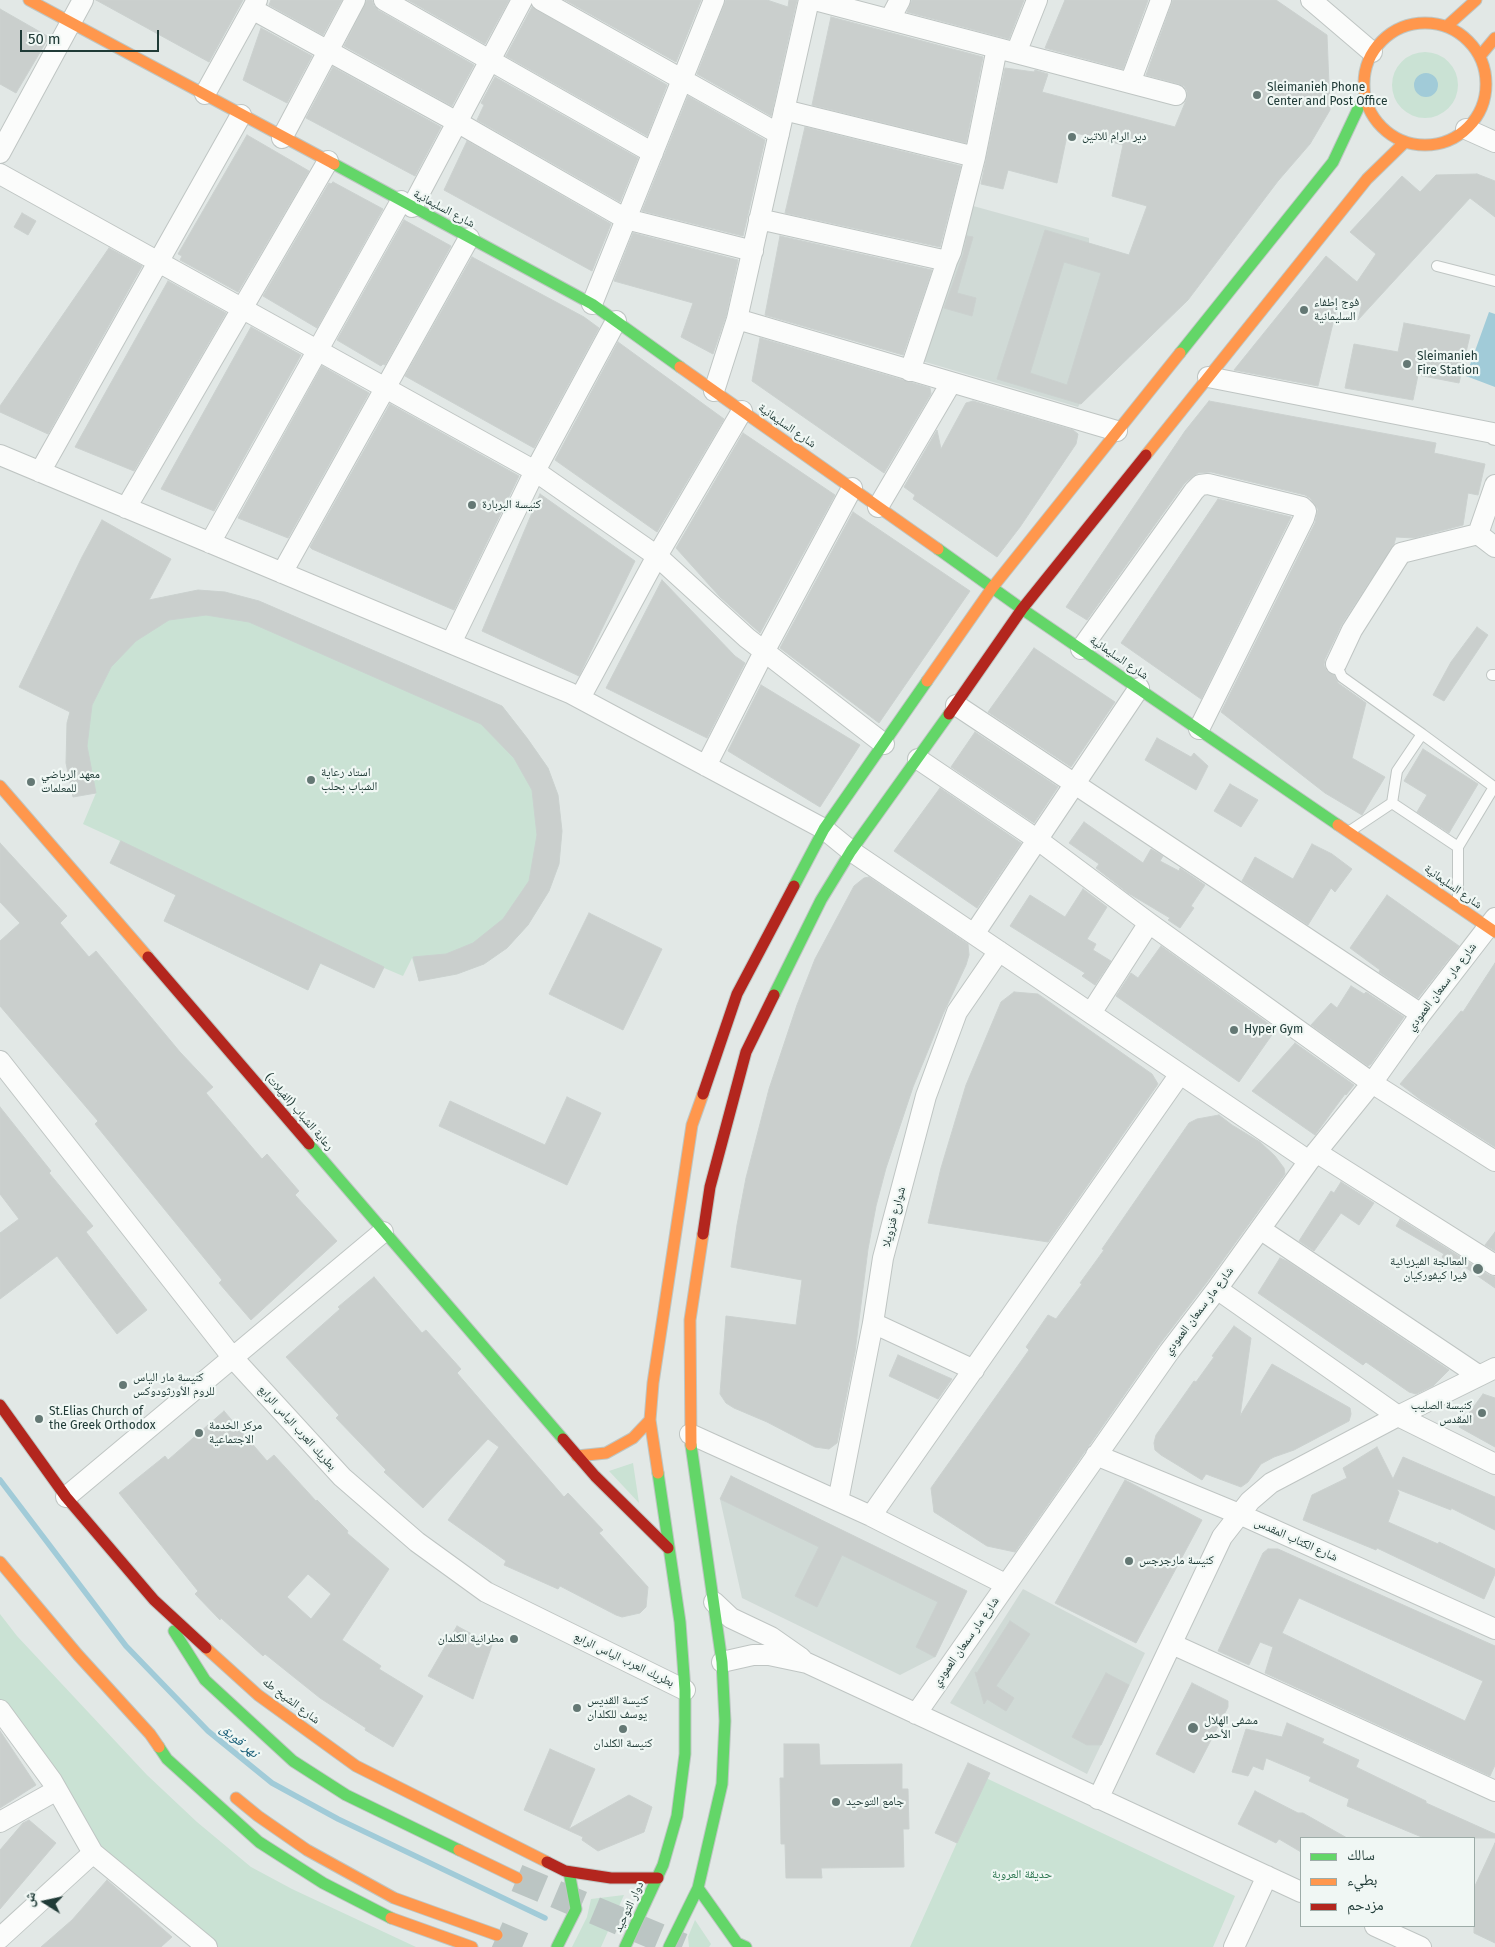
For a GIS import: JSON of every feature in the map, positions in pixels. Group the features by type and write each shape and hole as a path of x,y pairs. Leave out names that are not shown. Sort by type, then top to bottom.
{"main road":[{"name":"شارع السليمانية","path":"29,0 592,304 1022,609 1458,907 1493,926"},
{"path":"1447,26 1476,0"},
{"path":"1412,24 1447,26 1466,38 1480,56 1485,72 1486,89 1482,106 1470,125 1456,137 1444,143 1418,146 1405,142 1386,132 1372,116 1364,96 1364,73 1372,52 1383,39 1396,29 1412,24"},
{"path":"1480,56 1495,38"},
{"name":"دوار التوحيد","path":"626,1947 658,1878 677,1816 685,1754 685,1690 680,1622 650,1420 655,1373 692,1125 737,994 824,829 992,588 1333,162 1364,96"},
{"path":"669,1947 698,1888 722,1784 725,1721 722,1662 714,1602 695,1494 690,1434 690,1320 710,1187 746,1052 820,900 850,850 918,759 1022,609 1367,179 1405,142"},
{"name":"رعاية الشباب (الفيلات)","path":"0,786 594,1476 668,1548"},
{"name":"شارع الشيخ طه","path":"0,1405 66,1497 154,1600 258,1695 356,1766 564,1871 611,1878 658,1878"},
{"path":"577,1456 606,1453 633,1438 650,1420"},
{"path":"0,1562 78,1655 150,1734 167,1759 259,1842 323,1882 392,1918 472,1947"},
{"path":"154,1600 206,1680 294,1761 346,1795 517,1878"},
{"path":"150,1734 173,1747"},
{"path":"230,1792 258,1816 307,1850 394,1898 496,1935"},
{"path":"557,1947 576,1909 569,1872"},
{"path":"698,1888 738,1946"}],"street":[{"path":"0,153 83,0"},
{"path":"282,138 355,0"},
{"path":"384,0 653,153"},
{"path":"210,543 318,351 457,122 522,0"},
{"path":"541,0 779,134"},
{"path":"592,304 714,0"},
{"path":"714,391 737,319 809,0"},
{"path":"815,0 1176,95"},
{"path":"890,20 900,0"},
{"path":"1016,53 1037,0"},
{"path":"1130,83 1161,0"},
{"path":"1311,0 1372,52"},
{"path":"1447,26 1453,0"},
{"path":"205,94 254,5 327,52 457,122 626,219 752,251"},
{"path":"910,371 947,261 952,252 975,157 997,48"},
{"path":"784,110 975,157"},
{"path":"40,472 241,115"},
{"path":"1470,125 1495,129"},
{"path":"1470,125 1495,142"},
{"path":"126,508 328,161"},
{"path":"0,174 535,471 657,556 747,638 884,744"},
{"path":"759,220 947,261"},
{"path":"282,572 469,238"},
{"path":"737,319 1117,431"},
{"path":"451,643 535,471 616,321"},
{"path":"1208,377 1493,433 1495,435"},
{"path":"878,507 951,383"},
{"path":"580,698 657,556 742,410"},
{"path":"0,455 580,698 824,829 850,850 1180,1074 1312,1156 1495,1265"},
{"path":"1081,649 1200,485 1208,484 1302,507 1306,511 1304,518 1200,729"},
{"path":"1478,534 1495,485"},
{"path":"706,766 764,652 852,488"},
{"path":"1478,534 1495,547"},
{"path":"1336,664 1352,630 1400,553 1478,534"},
{"path":"974,934 1139,688"},
{"path":"956,704 1421,1014"},
{"path":"918,759 1038,840 1149,923 1372,1082 1494,1156"},
{"path":"1091,1013 1149,923"},
{"name":"شارع مار سمعان العمودي","path":"916,1714 1005,1584 1169,1352 1217,1290 1312,1156 1372,1082 1421,1014 1493,926"},
{"name":"شوارع فنزويلا","path":"838,1501 873,1323 883,1258 926,1096 957,1012 999,951"},
{"name":"بطريك العرب الياس الرابع","path":"0,1061 233,1358 342,1477 417,1542 486,1592 685,1690"},
{"path":"871,1516 1180,1074"},
{"path":"1260,1229 1487,1372"},
{"path":"66,1497 383,1232"},
{"path":"1217,1290 1398,1416 1495,1464"},
{"path":"873,1323 974,1370"},
{"path":"1098,1798 1216,1549 1238,1514 1250,1500 1271,1483 1398,1416 1487,1372"},
{"path":"690,1434 871,1516 1005,1584"},
{"name":"شارع الكتاب المقدس","path":"1096,1455 1238,1514 1495,1629"},
{"path":"714,1602 731,1618 771,1637 807,1662 1300,1892"},
{"path":"1172,1644 1495,1791"},
{"path":"722,1662 753,1655 769,1655 807,1662"},
{"path":"0,1710 57,1790 93,1853 207,1947"},
{"path":"0,1822 57,1790"},
{"path":"0,1938 93,1853"},
{"path":"1234,1947 1266,1876"},
{"path":"1377,1927 1421,1947"}],"lane":[{"path":"1437,266 1495,281"},
{"path":"1336,664 1342,676 1494,786 1458,847 1458,907"},
{"path":"1349,832 1392,803 1397,771 1422,734"},
{"path":"1392,803 1458,847"}],"shaded area":[{"path":"966,204 1089,238 1089,243 1129,255 1090,387 1078,407 922,361"},
{"path":"731,1476 967,1591 935,1657 900,1675 742,1598 720,1499"},
{"path":"1023,1589 1145,1653 1087,1774 950,1703"}],"green space":[{"path":"1425,52 1438,55 1448,62 1455,72 1458,85 1455,98 1448,108 1438,115 1425,118 1412,115 1402,108 1395,98 1392,85 1395,72 1402,62 1412,55"},
{"name":"استاد رعاية الشباب بحلب","path":"198,590 225,592 259,601 502,706 548,768 558,795 562,831 559,864 549,891 528,925 507,948 484,964 457,974 419,981 412,958 403,976 384,968 374,988 321,963 307,990 164,921 176,895 110,863 120,841 83,824 96,793 73,797 66,763 67,723 75,690 137,611 163,597"},
{"path":"633,1463 639,1503 609,1471"},
{"path":"0,1614 17,1636 147,1775 197,1822 251,1867 292,1889 416,1947 217,1947 89,1842 0,1702"},
{"name":"حديقة العروبة","path":"986,1778 1235,1896 1213,1947 910,1947"},
{"path":"624,1895 601,1947 572,1947 587,1917 591,1899"},
{"path":"695,1920 711,1944 709,1947 689,1947 688,1937"}],"water":[{"path":"1426,73 1435,76 1438,85 1435,94 1426,97 1417,94 1414,85 1417,76"},
{"path":"1489,312 1495,314 1495,387 1466,376"}],"building":[{"path":"96,0 243,0 209,62"},
{"path":"271,0 342,0 323,35 269,5"},
{"path":"367,0 372,0 378,10 474,65 452,106 344,46"},
{"path":"408,0 509,0 485,44"},
{"path":"565,0 701,0 676,62"},
{"path":"726,0 767,0 788,7 789,0 797,0 771,116 697,74"},
{"path":"912,0 1024,0 1009,39 907,12"},
{"path":"1065,0 1148,0 1123,69 1045,48"},
{"path":"1173,0 1276,0 1327,35 1330,110 1310,144 1278,181 1188,300 1081,404 997,379 1045,230 1129,255 1147,206 1112,196 1123,145 1068,131 1057,183 1008,170 1003,189 981,184 1005,68 1034,72 1035,70 1048,74 1042,92 1175,127 1187,98 1187,91 1184,86 1179,84 1146,75","holes":["1064,262 1101,273 1067,385 1030,373"]},
{"path":"532,7 667,85 647,136 506,56"},
{"path":"0,9 49,37 16,93 0,84"},
{"path":"831,17 983,57 966,143 812,105"},
{"path":"261,28 312,56 287,103 243,80"},
{"path":"333,67 441,127 415,176 306,118"},
{"path":"495,77 638,158 620,202 477,120 484,105 481,103"},
{"path":"688,96 765,140 743,236 642,211"},
{"path":"805,127 961,166 940,247 785,213"},
{"path":"247,135 309,171 238,292 180,260 182,256 178,254"},
{"path":"467,141 611,224 592,271 444,190"},
{"path":"1477,174 1495,181 1495,217 1470,198 1358,320 1362,303 1339,298 1318,386 1234,370 1326,256 1357,282 1376,254 1350,232 1402,176 1420,192 1436,175"},
{"path":"333,182 383,209 317,328 263,296 329,183"},
{"path":"22,213 36,221 28,235 14,227"},
{"path":"404,220 451,246 385,365 381,366 337,340"},
{"path":"633,233 738,260 726,316 713,354 681,337 693,303 614,281"},
{"path":"780,236 932,270 903,355 765,315"},
{"path":"967,236 973,237 957,293 976,298 972,316 944,308 963,255"},
{"path":"109,248 142,266 48,434 0,412 0,406"},
{"path":"472,257 584,317 599,328 534,448 405,376"},
{"path":"168,281 226,313 134,471 75,447"},
{"name":"Sleimanieh Fire Station","path":"1404,323 1470,335 1459,383 1418,375 1413,400 1345,388 1354,344 1398,352"},
{"path":"251,327 301,355 214,511 161,489"},
{"path":"760,338 930,388 931,394 884,473 752,381"},
{"path":"618,342 724,419 657,532 555,460"},
{"path":"322,366 369,393 288,538 238,518"},
{"path":"973,401 1073,430 1078,434 1076,444 1020,527 997,557 913,499 915,495 904,487 937,430 941,449 966,403"},
{"path":"1209,401 1436,443 1434,453 1485,464 1478,495 1468,493 1463,525 1414,538 1396,537 1394,544 1342,624 1325,659 1324,665 1327,671 1334,675 1338,683 1366,703 1352,758 1385,777 1362,815 1325,793 1221,712 1315,523 1318,509 1310,498 1305,495 1211,472 1198,473 1184,484 1087,620 1066,607 1185,431"},
{"path":"390,404 519,476 454,610 310,547"},
{"path":"743,433 835,495 760,633 720,597 676,548"},
{"path":"540,494 635,561 579,676 482,631"},
{"path":"1218,499 1291,517 1201,699 1121,643"},
{"path":"853,512 970,591 879,723 780,648"},
{"path":"102,520 171,559 149,600 198,590 225,592 259,601 502,706 548,768 558,795 562,831 559,864 549,891 528,925 507,948 484,964 457,974 419,981 413,957 446,954 473,943 503,919 529,881 537,835 532,790 514,758 481,724 249,622 206,615 169,620 136,641 111,667 92,705 87,746 96,793 73,797 66,763 67,723 70,712 19,687"},
{"path":"662,580 735,656 745,663 707,738 606,688"},
{"path":"1477,627 1488,635 1444,701 1433,695 1451,662"},
{"path":"1034,648 1115,702 1071,767 988,712"},
{"path":"761,685 860,745 820,807 728,751"},
{"path":"975,732 1058,787 1034,823 951,767"},
{"path":"1157,738 1191,757 1194,753 1208,766 1196,790 1145,760"},
{"path":"1423,749 1478,784 1449,833 1417,812 1427,795 1404,781"},
{"path":"1230,784 1258,800 1241,827 1214,811"},
{"path":"940,788 1021,843 977,908 894,851"},
{"path":"1084,822 1143,863 1151,849 1163,856 1160,861 1179,871 1180,868 1205,885 1191,906 1194,908 1180,928 1168,920 1170,918 1128,893 1096,868 1099,864 1069,843"},
{"path":"121,841 384,967 374,988 320,963 308,990 164,921 176,895 110,863"},
{"path":"0,843 67,916 60,923 89,957 96,951 180,1052 213,1087 206,1093 262,1159 267,1154 299,1191 295,1195 337,1241 251,1320 219,1283 222,1280 95,1124 98,1121 0,1006 0,941 20,923 0,902"},
{"path":"1312,844 1332,854 1352,869 1335,892 1331,888 1308,925 1242,881 1255,857 1293,879"},
{"path":"869,877 968,944 969,955 913,1087 886,1168 876,1206 868,1249 855,1352 837,1443 829,1449 815,1447 767,1422 734,1408 726,1403 720,1394 726,1316 796,1325 802,1280 731,1267 737,1225 746,1178 769,1089 797,1005 815,959 854,886 864,878"},
{"path":"1083,889 1107,907 1087,939 1096,944 1093,950 1111,961 1095,985 1082,976 1085,973 1010,926 1030,895 1065,917"},
{"path":"1387,895 1459,946 1418,998 1379,972 1380,970 1350,948"},
{"path":"589,913 662,949 623,1030 549,994"},
{"path":"1161,946 1276,1029 1239,1082 1116,996 1131,973 1138,978"},
{"path":"1495,963 1495,1147 1421,1100 1400,1084 1461,1011 1463,1012"},
{"path":"1351,986 1364,994 1366,992 1404,1017 1368,1066 1311,1025 1331,1003 1337,1008"},
{"path":"1014,992 1038,994 1152,1074 1158,1084 1048,1242 928,1223 941,1168 966,1085 1001,1002"},
{"path":"1295,1043 1354,1085 1345,1094 1315,1135 1252,1091"},
{"path":"567,1097 601,1113 567,1185 439,1126 450,1101 545,1145"},
{"path":"0,1107 51,1171 49,1173 93,1226 86,1232 147,1310 117,1334 57,1256 0,1299 0,1233 19,1219 0,1194"},
{"path":"1219,1115 1260,1142 1275,1156 1284,1168 1285,1174 1159,1345 1015,1552 987,1546 934,1512 931,1488 1029,1350 1026,1347 1048,1315 1056,1319 1082,1284 1080,1283 1104,1250 1102,1249 1189,1123 1197,1119"},
{"path":"1341,1182 1374,1203 1359,1225 1341,1213 1314,1251 1299,1241 1331,1191 1334,1193"},
{"path":"1400,1219 1495,1277 1495,1288 1462,1265 1460,1268 1442,1257 1444,1254 1396,1226"},
{"path":"1495,1232 1495,1251 1485,1245"},
{"path":"1280,1258 1449,1370 1433,1386 1416,1394 1409,1392 1366,1362 1363,1365 1258,1293"},
{"path":"374,1277 422,1333 426,1330 461,1369 457,1373 564,1497 568,1493 603,1530 599,1533 648,1587 646,1607 640,1613 622,1617 616,1615 560,1586 558,1589 504,1565 506,1561 448,1520 499,1447 488,1439 423,1508 384,1472 386,1470 336,1418 339,1415 286,1357 340,1309 338,1307"},
{"path":"1234,1326 1251,1338 1240,1416 1272,1364 1350,1408 1351,1414 1349,1421 1294,1450 1261,1464 1248,1482 1241,1487 1206,1474 1202,1480 1161,1455 1155,1450 1154,1443 1156,1435 1194,1381 1196,1382 1214,1357 1212,1356"},
{"path":"898,1355 952,1379 938,1399 889,1376"},
{"name":"كنيسة الصليب المقدس","path":"1483,1394 1495,1398 1495,1447 1459,1427"},
{"path":"224,1411 267,1461 274,1455 316,1501 348,1531 347,1533 389,1569 342,1640 381,1666 379,1669 423,1696 393,1747 320,1698 265,1654 263,1656 221,1618 220,1620 195,1594 198,1591 119,1493 165,1456 168,1460","holes":["308,1574 331,1594 311,1619 287,1597"]},
{"path":"1377,1447 1393,1479 1403,1457 1495,1497 1495,1530 1451,1508 1451,1510 1397,1489 1399,1493 1388,1522 1438,1544 1439,1542 1495,1569 1495,1574 1484,1599 1377,1548 1376,1550 1303,1520 1312,1495 1347,1478 1343,1468"},
{"path":"731,1476 967,1591 935,1657 916,1647 938,1602 842,1555 817,1607 795,1596 819,1547 720,1499"},
{"name":"كنيسة مارجرجس","path":"1125,1480 1202,1520 1136,1643 1055,1603"},
{"path":"1268,1549 1278,1549 1495,1646 1495,1765 1490,1776 1265,1673 1273,1647 1260,1642 1249,1665 1218,1651 1263,1553","holes":["1299,1598 1483,1681 1465,1721 1282,1633"]},
{"path":"1010,1621 1030,1634 996,1686 1014,1698 1006,1711 987,1699 984,1704 975,1672 977,1673"},
{"path":"457,1626 492,1645 473,1699 428,1676"},
{"path":"1106,1673 1129,1685 1101,1745 1087,1745 1072,1737"},
{"name":"مشفى الهلال الأحمر","path":"1192,1683 1228,1701 1228,1707 1194,1773 1156,1754"},
{"path":"1287,1723 1324,1739 1322,1743 1359,1760 1356,1767 1426,1801 1426,1803 1495,1834 1495,1838 1422,1837 1347,1806 1349,1799 1309,1781 1311,1777 1266,1758 1263,1770 1253,1766 1248,1776 1232,1772 1246,1729 1282,1737"},
{"path":"0,1731 36,1785 0,1808"},
{"path":"784,1744 819,1744 820,1765 902,1764 902,1789 908,1789 909,1829 903,1829 904,1867 821,1868 822,1878 786,1878 785,1844 781,1844 780,1778 784,1778"},
{"path":"550,1749 595,1769 569,1829 629,1795 652,1807 644,1832 598,1851 582,1840 583,1837 524,1810"},
{"path":"968,1763 990,1773 957,1843 935,1833"},
{"path":"1255,1791 1298,1813 1303,1813 1345,1837 1300,1837 1300,1851 1279,1839 1276,1843 1238,1824"},
{"path":"29,1820 56,1843 0,1909 0,1850 23,1823"},
{"path":"1495,1843 1495,1943 1474,1933 1475,1886"},
{"path":"107,1880 172,1937 161,1947 41,1947 72,1920"}],"waterway":[{"name":"نهر قويق","path":"0,1480 126,1646 208,1731 272,1783 338,1819 545,1918"}],"tunnel":[{"path":"517,1878 682,1947"},
{"path":"497,1935 525,1947"}],"traffic: fast":[{"path":"1180,353 1333,162 1364,96"},
{"path":"334,164 592,304 680,367"},
{"path":"938,549 1022,609 1338,825"},
{"path":"794,886 824,829 927,681"},
{"path":"774,995 821,900 851,851 949,714"},
{"path":"309,1144 563,1439"},
{"path":"669,1947 698,1888 722,1784 725,1721 722,1662 691,1445"},
{"path":"625,1947 663,1865 677,1816 685,1754 685,1690 680,1622 658,1473"},
{"path":"174,1631 205,1680 293,1761 346,1795 459,1850"},
{"path":"159,1747 167,1759 259,1842 323,1883 391,1918"},
{"path":"557,1947 576,1909 569,1872"},
{"path":"698,1888 737,1943 746,1947"}],"traffic: slow":[{"path":"29,0 334,164"},
{"path":"1447,26 1476,0"},
{"path":"1425,23 1437,24 1448,28 1459,33 1468,41 1476,50 1481,61 1485,72 1486,84 1485,96 1481,107 1476,118 1468,127 1459,135 1448,140 1437,144 1425,145 1413,144 1402,140 1391,135 1382,127 1374,118 1369,107 1365,96 1364,84 1365,72 1369,61 1374,50 1382,41 1391,33 1402,28 1413,24 1425,23"},
{"path":"1480,56 1495,38"},
{"path":"1146,455 1367,179 1405,142"},
{"path":"927,681 992,588 1180,353"},
{"path":"680,367 938,549"},
{"path":"0,786 148,957"},
{"path":"1338,825 1495,932"},
{"path":"658,1473 650,1420 653,1383 692,1125 703,1094"},
{"path":"691,1445 690,1320 703,1234"},
{"path":"577,1456 606,1453 633,1438 650,1420"},
{"path":"0,1562 78,1655 150,1734 159,1747"},
{"path":"206,1648 258,1695 356,1766 547,1862"},
{"path":"236,1798 258,1816 307,1850 394,1898 497,1935"},
{"path":"459,1850 517,1878"},
{"path":"391,1918 472,1947"}],"traffic: jam":[{"path":"949,714 1022,609 1146,455"},
{"path":"703,1094 737,994 794,886"},
{"path":"148,957 309,1144"},
{"path":"703,1234 710,1187 746,1052 774,995"},
{"path":"0,1405 66,1497 154,1600 206,1648"},
{"path":"563,1439 595,1476 668,1548"},
{"path":"547,1862 565,1871 611,1878 658,1878"}],"place":[{"name":"Sleimanieh Phone Center and Post Office","path":"1257,95"},
{"name":"دير الرام للاتين","path":"1072,137"},
{"name":"فوج إطفاء السليمانية","path":"1304,310"},
{"name":"Sleimanieh Fire Station","path":"1407,364"},
{"name":"كنيسة البربارة","path":"472,505"},
{"name":"استاد رعاية الشباب بحلب","path":"311,780"},
{"name":"معهد الرياضي للمعلمات","path":"31,782"},
{"name":"Hyper Gym","path":"1234,1030"},
{"name":"المعالجة الفيزيائية فيرا كيفوركيان","path":"1478,1269"},
{"name":"كنيسة مار الياس للروم الأورثودوكس","path":"123,1385"},
{"name":"كنيسة الصليب المقدس","path":"1482,1413"},
{"name":"St.Elias Church of the Greek Orthodox","path":"39,1419"},
{"name":"مركز الخدمة الاجتماعية","path":"199,1433"},
{"name":"كنيسة مارجرجس","path":"1129,1561"},
{"name":"مطرانية الكلدان","path":"514,1639"},
{"name":"كنيسة القديس يوسف للكلدان","path":"577,1708"},
{"name":"مشفى الهلال الأحمر","path":"1193,1728"},
{"name":"كنيسة الكلدان","path":"623,1729"},
{"name":"جامع التوحيد","path":"836,1802"}]}
